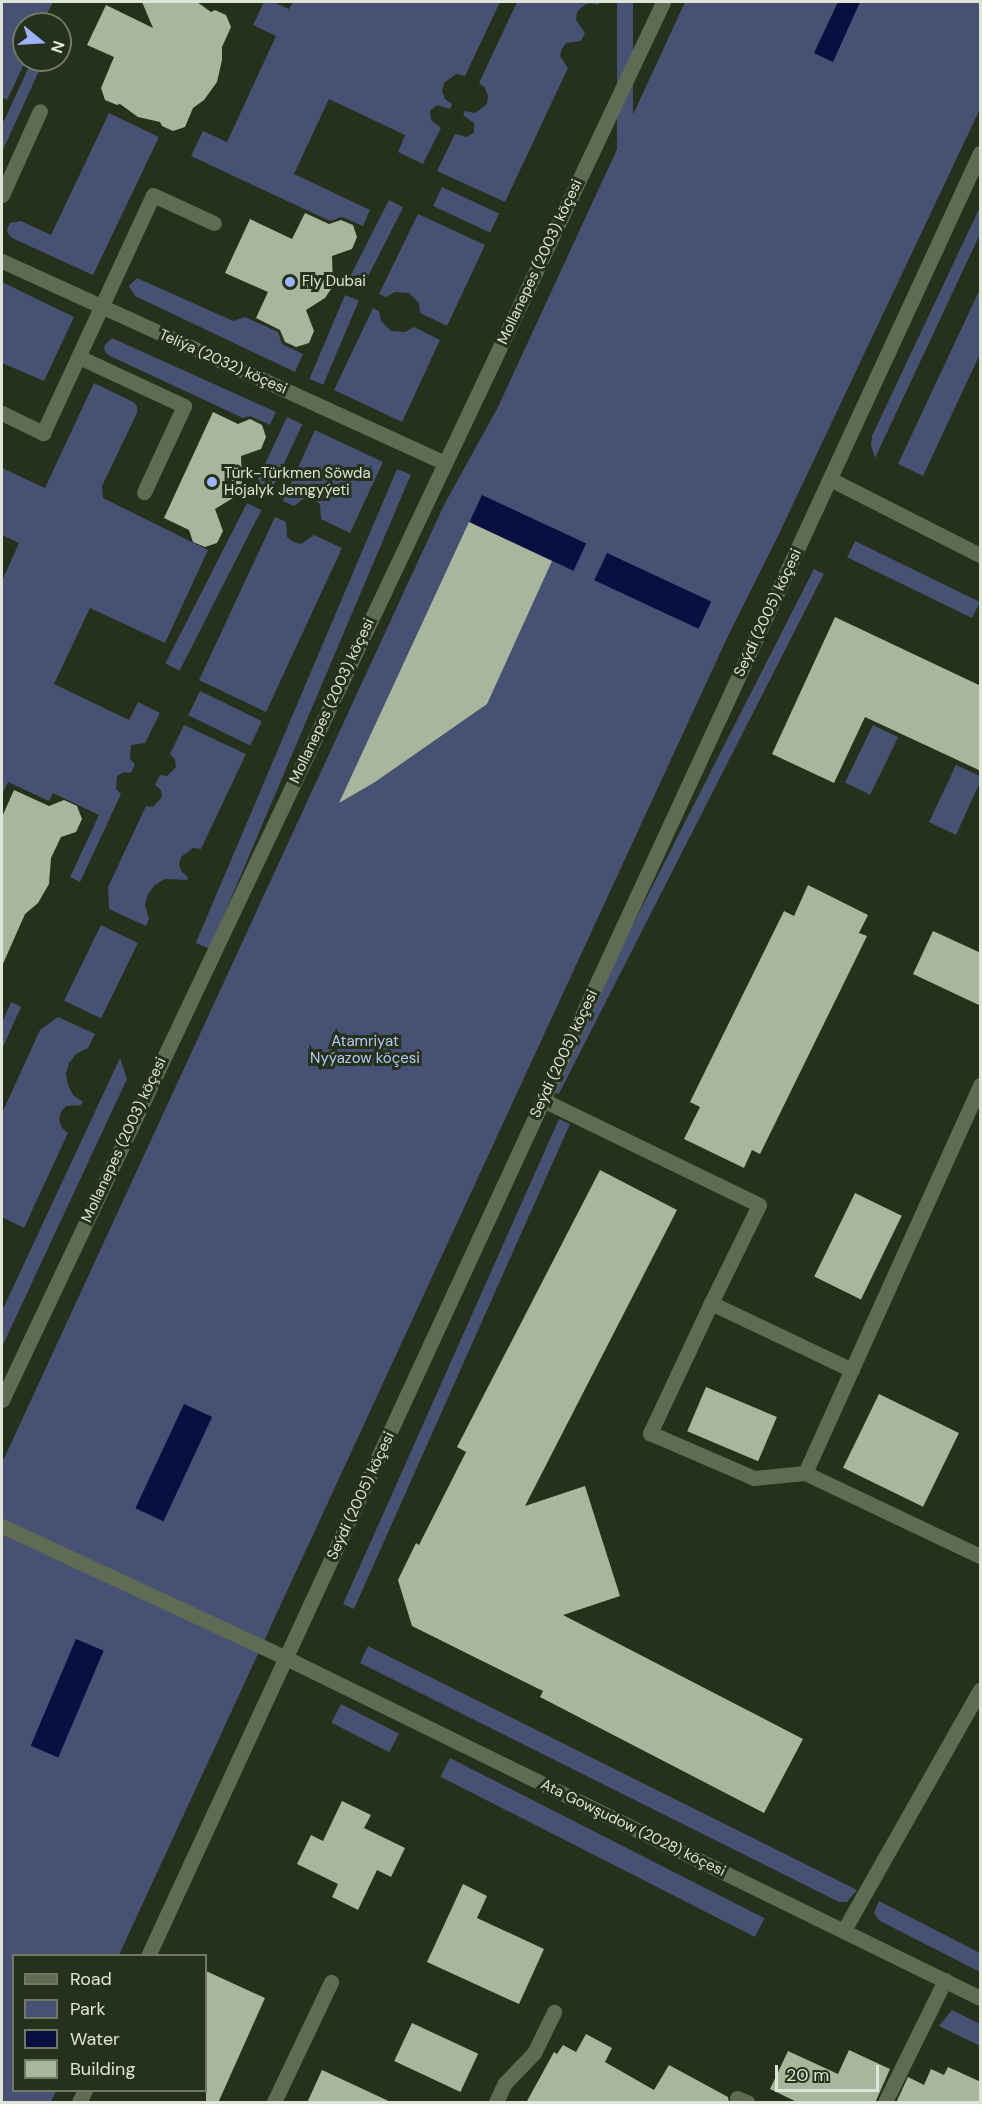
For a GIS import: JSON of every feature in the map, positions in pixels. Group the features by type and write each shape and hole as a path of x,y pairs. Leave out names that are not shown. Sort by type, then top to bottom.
{"street":[{"name":"Mollanepes (2003) köçesi","path":"2,1400 663,2"},
{"path":"2,195 40,111"},
{"name":"Seýdi (2005) köçesi","path":"149,1954 981,153"},
{"path":"2,413 43,433 153,195 214,223"},
{"name":"Teliýa (2032) köçesi","path":"2,261 445,463"},
{"path":"79,357 184,406 144,492"},
{"path":"830,479 981,555"},
{"path":"806,1473 981,1085"},
{"path":"543,1100 759,1205 650,1433 754,1478 806,1473 981,1556"},
{"path":"711,1303 852,1370"},
{"name":"Ata Gowşudow (2028) köçesi","path":"2,1526 286,1658 981,1998"},
{"path":"844,1930 981,1690"},
{"path":"885,2103 945,1980"},
{"path":"274,2103 331,1982"},
{"path":"496,2103 505,2083 534,2053 554,2012"}],"green space":[{"path":"2,2 53,2 48,12 12,12 12,72 20,72 7,100 2,97"},
{"path":"264,2 273,2 289,9 293,2 500,2 465,76 456,74 444,83 442,91 445,99 452,104 450,109 437,105 430,111 431,120 441,128 423,164 398,152 405,135 329,99 294,174 370,210 363,226 342,217 330,221 191,156 203,131 227,142 276,36 253,25"},
{"path":"517,2 600,2 598,5 590,3 583,6 577,12 576,20 585,33 581,41 566,43 562,49 560,56 568,68 505,202 437,171 455,134 467,137 474,132 474,123 463,115 465,111 475,113 487,104 488,96 485,88 479,83"},
{"path":"617,2 633,2 633,423 617,423"},
{"name":"Atamriyat Nyýazow köçesi","path":"685,2 980,2 980,109 778,536 728,636 119,1954 12,1954 12,2092 56,2092 51,2102 2,2102 2,1463 444,505 498,407"},
{"path":"26,72 39,72 2,152 2,120 4,121"},
{"path":"109,113 159,137 93,275 12,238 7,229 10,223 21,221 51,235"},
{"path":"442,187 499,214 490,233 433,206"},
{"path":"389,200 403,207 363,287 349,279"},
{"path":"980,207 980,234 875,458 871,445 872,436"},
{"path":"418,214 485,245 447,326 420,313 419,303 409,293 395,292 386,297 379,294"},
{"path":"137,278 233,321 245,317 278,332 282,344 303,354 295,372 135,296 129,286"},
{"path":"2,282 74,317 44,381 2,363"},
{"path":"980,289 980,354 923,476 898,464"},
{"path":"345,295 359,301 323,385 309,379"},
{"path":"373,308 379,311 381,321 391,331 405,332 414,327 440,340 402,422 334,390"},
{"path":"112,338 276,412 270,425 250,416 243,418 110,356 105,352 104,346"},
{"path":"94,383 137,406 137,413 102,486 103,498 208,550 165,643 90,608 54,684 129,720 138,702 160,713 145,743 131,745 130,759 135,764 131,773 124,772 117,776 116,789 121,794 80,882 70,877 99,815 53,793 49,801 8,782 2,795 2,581 19,543 2,535 2,468 45,488"},
{"path":"287,417 302,424 270,494 254,487"},
{"path":"315,430 383,462 350,533 321,519 320,504 314,499 306,497 294,506 283,501"},
{"path":"397,469 411,475 210,949 196,943"},
{"path":"247,503 261,510 180,671 165,663"},
{"path":"275,517 286,522 287,537 293,542 301,544 314,535 342,548 266,712 199,680"},
{"path":"855,541 980,602 972,618 847,557"},
{"path":"814,569 824,574 559,1094 549,1089"},
{"path":"200,691 262,721 250,746 188,715"},
{"path":"184,725 246,754 201,849 193,848 181,857 179,865 188,877 187,880 165,879 155,885 148,894 145,905 149,919 146,926 109,909 108,887 146,806 153,807 162,797 161,790 155,785 160,775 167,776 176,767 175,759 170,754"},
{"path":"873,725 898,737 870,795 845,783"},
{"path":"956,765 980,776 980,782 956,835 929,822"},
{"path":"101,925 138,943 101,1018 64,1000"},
{"path":"11,1002 21,1007 2,1049 2,1023"},
{"path":"58,1017 95,1034 88,1048 76,1054 69,1063 66,1074 68,1085 73,1095 83,1102 81,1105 66,1106 61,1112 59,1120 62,1128 68,1133 24,1228 2,1217 2,1113 40,1030"},
{"path":"120,1058 127,1079 2,1347 2,1311"},
{"path":"559,1119 570,1124 354,1609 343,1604"},
{"path":"368,1646 857,1890 847,1902 839,1902 360,1663"},
{"path":"341,1704 399,1734 389,1752 331,1723"},
{"path":"450,1758 765,1918 755,1937 440,1777"},
{"path":"879,1901 980,1953 980,1972 880,1921 874,1913"},
{"path":"952,2010 980,2024 980,2046 939,2026"}],"water":[{"path":"838,2 860,2 833,62 814,53"},
{"path":"482,495 586,544 574,571 469,522"},
{"path":"607,553 711,602 699,629 594,580"},
{"path":"184,1404 212,1417 163,1521 135,1508"},
{"path":"76,1639 104,1651 58,1758 31,1746"}],"building":[{"path":"142,2 197,2 211,12 215,10 226,15 231,27 222,47 222,60 217,82 204,100 193,108 185,127 173,131 162,126 160,122 138,117 120,104 105,100 101,88 114,57 87,45 106,5 153,28"},
{"name":"Fly Dubai","path":"305,213 329,224 341,220 353,225 357,237 352,249 332,256 333,286 325,298 306,310 314,331 309,343 296,347 285,342 280,330 256,318 268,292 225,273 250,219 292,239"},
{"name":"Türk-Türkmen Söwda Hojalyk Jemgyýeti","path":"213,412 238,424 250,419 262,425 266,437 261,449 241,456 242,486 233,498 215,509 223,531 217,543 205,547 193,542 189,530 164,518"},
{"path":"469,522 552,561 487,704 375,782 339,803"},
{"path":"835,617 981,686 981,771 865,717 834,783 772,754"},
{"path":"14,790 49,806 64,800 77,806 82,819 76,832 61,837 51,858 49,884 38,903 25,914 2,966 2,817"},
{"path":"808,885 868,915 859,933 867,936 760,1154 752,1150 744,1168 684,1139 700,1107 690,1102 784,911 794,916"},
{"path":"933,931 981,953 981,1006 913,974"},
{"path":"600,1170 677,1210 525,1506 585,1486 620,1596 563,1615 803,1739 764,1813 540,1697 543,1691 412,1626 398,1580 416,1543 419,1545 466,1452 457,1447"},
{"path":"855,1193 902,1216 861,1299 814,1277"},
{"path":"706,1387 777,1417 758,1461 687,1431"},
{"path":"879,1394 959,1433 923,1507 843,1468"},
{"path":"342,1801 371,1815 364,1828 405,1848 391,1877 377,1870 358,1910 332,1897 338,1884 297,1864 311,1835 323,1841"},
{"path":"463,1884 487,1896 477,1918 544,1949 519,2004 427,1962"},
{"path":"207,1971 265,1998 218,2103 206,2103"},
{"path":"412,2023 478,2054 460,2092 394,2061"},
{"path":"586,2034 612,2048 605,2062 654,2090 669,2065 728,2097 729,2103 526,2103 554,2052 557,2054 563,2045 576,2052"},
{"path":"849,2050 890,2069 875,2103 799,2103 770,2089 788,2051 838,2074"},
{"path":"948,2067 981,2082 981,2103 896,2103 908,2077 924,2085 931,2069 944,2075"},
{"path":"322,2070 393,2103 307,2103"}],"place":[{"name":"Fly Dubai","path":"290,282"},
{"name":"Türk-Türkmen Söwda Hojalyk Jemgyýeti","path":"212,482"}]}
